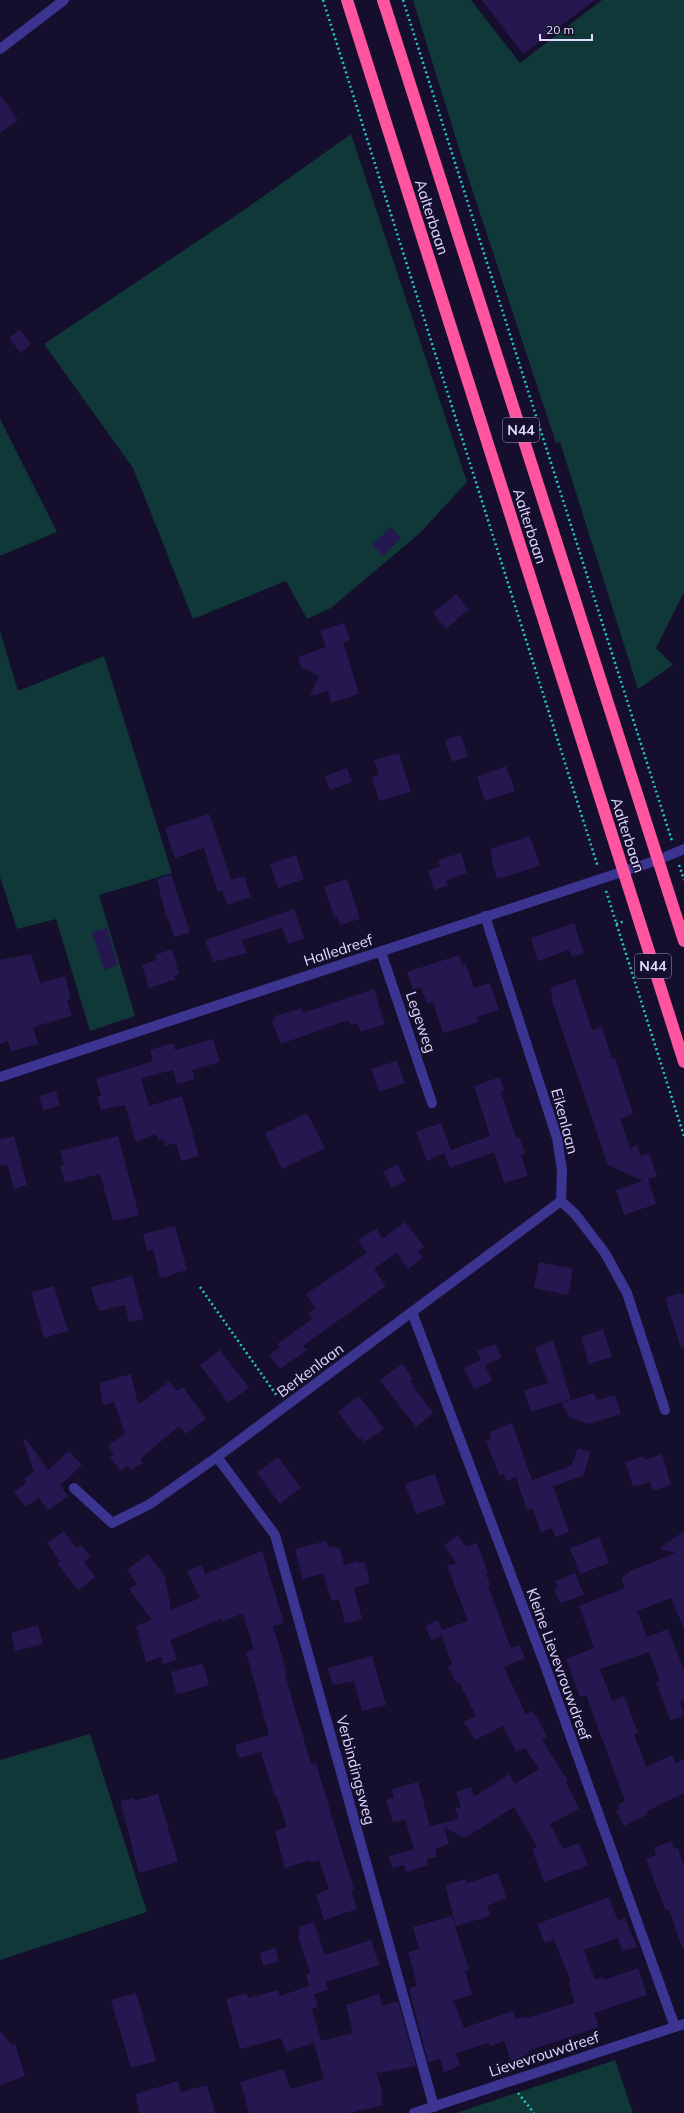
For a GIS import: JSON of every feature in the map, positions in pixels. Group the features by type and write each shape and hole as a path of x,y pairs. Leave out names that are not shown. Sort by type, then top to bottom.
{"highway":[{"name":"Aalterbaan","path":"347,0 684,1062"},
{"name":"Aalterbaan","path":"384,0 684,941"}],"street":[{"path":"0,49 64,0"},
{"name":"Halledreef","path":"0,1077 381,952 623,870 658,860 680,851"},
{"name":"Eikenlaan","path":"485,916 557,1138 562,1170 561,1200"},
{"name":"Legeweg","path":"381,952 432,1103"},
{"path":"561,1200 576,1215 604,1253 627,1293 665,1410"},
{"name":"Berkenlaan","path":"74,1488 112,1523 150,1504 285,1407 561,1200"},
{"name":"Kleine Lievevrouwdreef","path":"412,1312 679,2025"},
{"name":"Verbindingsweg","path":"217,1457 275,1535 434,2107"},
{"name":"Lievevrouwdreef","path":"414,2113 679,2025"}],"path":[{"path":"323,0 684,1136"},
{"path":"403,0 680,851 684,880"},
{"path":"200,1287 285,1407"},
{"path":"509,2082 534,2113"}],"green space":[{"path":"413,0 471,0 520,63 602,0 684,0 684,592 656,648 673,665 638,689 560,442 556,443 467,174"},
{"path":"351,134 467,482 421,532 331,608 307,619 286,581 193,619 133,468 44,344 244,210"},
{"path":"0,419 57,532 0,556"},
{"path":"0,631 18,691 104,656 172,873 99,895 135,1016 90,1031 56,919 17,929 0,877"},
{"path":"90,1734 147,1912 0,1960 0,1760"},
{"path":"615,2060 633,2113 456,2113"}],"building":[{"path":"482,0 595,0 523,54"},
{"path":"0,95 18,120 0,133"},
{"path":"20,329 31,344 21,353 9,338"},
{"path":"391,527 401,538 383,556 372,545"},
{"path":"456,594 469,609 446,629 433,613"},
{"path":"344,623 350,640 343,642 359,694 331,703 328,691 310,696 319,676 301,667 298,657 326,647 320,631"},
{"path":"461,735 468,756 452,762 445,740"},
{"path":"399,753 411,792 379,801 372,777 379,775 374,760"},
{"path":"506,766 515,791 485,801 477,777"},
{"path":"347,768 352,782 330,790 325,776"},
{"path":"209,814 231,880 244,876 251,897 227,905 222,890 218,892 204,848 175,858 165,828"},
{"path":"530,836 540,866 497,879 491,859 493,858 490,849"},
{"path":"461,853 467,873 446,880 448,885 434,890 428,870 440,866 438,860"},
{"path":"296,855 304,879 278,888 270,864"},
{"path":"171,874 190,933 174,937 168,917 166,917 157,879"},
{"path":"347,879 360,919 340,925 337,916 334,917 324,886"},
{"path":"294,909 304,939 288,944 282,928 242,940 247,953 213,962 205,940"},
{"path":"574,923 584,953 572,957 569,950 538,961 531,938"},
{"path":"107,928 118,965 104,970 92,932"},
{"path":"172,949 179,974 174,976 176,979 149,988 142,965 156,960 155,955"},
{"path":"31,954 40,983 65,976 71,999 67,1000 72,1016 33,1027 38,1044 11,1051 8,1041 0,1044 0,960"},
{"path":"459,955 462,965 466,964 474,988 490,983 499,1010 477,1017 479,1022 443,1033 433,1002 427,1004 421,987 413,990 407,972"},
{"path":"575,979 592,1030 602,1027 612,1059 615,1058 633,1114 620,1119 630,1148 637,1145 641,1156 649,1153 657,1176 648,1179 656,1204 624,1215 616,1190 643,1181 608,1165 551,998 553,997 550,988"},
{"path":"374,989 385,1024 361,1032 358,1023 350,1025 348,1020 281,1044 272,1022 275,1016 302,1008 303,1013"},
{"path":"213,1039 220,1062 192,1070 195,1079 177,1084 173,1070 141,1078 149,1106 182,1096 199,1156 181,1161 176,1143 165,1146 164,1139 158,1140 156,1134 136,1142 125,1105 101,1110 97,1097 101,1095 96,1079 153,1061 150,1050 173,1043 175,1050"},
{"path":"397,1061 405,1083 379,1092 371,1069"},
{"path":"500,1077 504,1090 501,1092 516,1138 519,1137 525,1153 521,1155 528,1176 504,1183 494,1152 450,1168 444,1153 427,1161 416,1132 441,1123 451,1150 490,1136 474,1086"},
{"path":"56,1091 60,1106 43,1110 39,1096"},
{"path":"307,1113 325,1148 282,1169 265,1133"},
{"path":"14,1136 27,1185 14,1189 7,1164 0,1166 0,1139"},
{"path":"118,1136 139,1215 113,1221 100,1174 65,1183 60,1166 64,1165 60,1151"},
{"path":"397,1164 406,1181 392,1188 383,1172"},
{"path":"405,1222 424,1247 418,1251 423,1258 408,1269 396,1253 374,1269 386,1286 303,1346 307,1350 280,1369 269,1355 280,1347 277,1344 312,1319 308,1314 315,1308 306,1294 367,1253 358,1240 377,1228 382,1239"},
{"path":"175,1226 187,1270 172,1274 171,1276 160,1278 153,1249 147,1251 143,1234"},
{"path":"539,1262 573,1269 568,1295 534,1288"},
{"path":"132,1276 144,1319 129,1322 125,1305 99,1311 91,1287"},
{"path":"54,1286 68,1331 44,1338 31,1292"},
{"path":"680,1293 681,1295 684,1294 684,1347 681,1348 665,1298"},
{"path":"603,1329 612,1357 589,1364 581,1337"},
{"path":"553,1340 571,1399 531,1412 524,1390 548,1383 535,1348"},
{"path":"496,1344 501,1358 485,1365 492,1381 474,1389 464,1368 481,1360 477,1351"},
{"path":"220,1350 249,1388 228,1403 200,1365"},
{"path":"402,1364 413,1379 410,1381 433,1413 416,1427 380,1380"},
{"path":"131,1374 138,1405 169,1381 177,1391 183,1387 206,1419 186,1434 179,1426 140,1459 143,1463 132,1470 128,1466 121,1471 110,1457 114,1454 108,1446 125,1434 114,1402 103,1405 99,1383"},
{"path":"594,1393 597,1400 615,1395 621,1414 589,1424 570,1417 561,1403"},
{"path":"359,1396 384,1429 364,1442 361,1438 359,1439 338,1412"},
{"path":"512,1423 532,1480 571,1466 578,1448 591,1452 583,1476 553,1486 569,1532 555,1537 552,1528 541,1532 532,1508 527,1510 516,1477 506,1481 504,1474 499,1475 486,1441 491,1439 489,1432"},
{"path":"26,1439 48,1470 69,1451 82,1465 60,1485 68,1496 48,1510 39,1498 26,1507 14,1492 27,1482 24,1478 34,1472 23,1440"},
{"path":"662,1454 671,1485 653,1491 650,1482 633,1487 625,1462 644,1456 645,1460"},
{"path":"278,1457 301,1488 280,1504 257,1473"},
{"path":"435,1474 445,1504 416,1514 405,1484"},
{"path":"64,1531 76,1548 81,1545 91,1557 84,1562 95,1577 78,1590 57,1563 60,1561 47,1543"},
{"path":"684,1531 684,1629 671,1598 637,1611 647,1637 668,1629 684,1670 684,1700 680,1702 684,1716 670,1720 656,1682 660,1681 649,1652 600,1669 612,1701 624,1696 638,1733 634,1734 646,1767 672,1755 676,1763 684,1759 684,1793 647,1811 648,1814 624,1826 616,1811 620,1809 618,1805 625,1801 586,1695 580,1697 566,1659 594,1648 579,1606 625,1588 621,1578 631,1571 676,1553 659,1549"},
{"path":"458,1535 466,1547 477,1543 488,1573 486,1574 490,1585 488,1586 511,1648 520,1645 525,1658 504,1667 526,1715 532,1711 539,1721 547,1737 542,1740 568,1781 566,1782 579,1809 550,1824 563,1849 579,1843 588,1866 544,1882 532,1849 537,1847 514,1807 465,1838 444,1827 449,1844 435,1849 437,1857 426,1859 428,1865 406,1872 404,1865 392,1868 389,1856 414,1849 405,1819 393,1823 386,1800 394,1798 392,1789 418,1782 430,1826 459,1819 455,1808 461,1807 456,1792 471,1787 474,1797 509,1774 515,1784 539,1769 525,1748 516,1752 503,1726 475,1740 464,1722 476,1716 459,1682 456,1683 448,1666 452,1664 442,1636 431,1640 425,1626 438,1620 442,1630 468,1621 447,1566 456,1563 444,1545"},
{"path":"599,1537 609,1563 580,1574 570,1548"},
{"path":"326,1541 328,1546 340,1548 344,1565 358,1561 359,1563 365,1562 370,1583 354,1588 362,1619 345,1624 339,1599 333,1601 331,1599 323,1573 303,1579 295,1549"},
{"path":"262,1551 284,1623 273,1626 287,1674 285,1675 311,1764 316,1763 354,1890 351,1891 357,1909 324,1920 316,1894 329,1889 319,1860 311,1863 310,1860 285,1868 275,1831 287,1827 277,1796 275,1797 261,1752 239,1758 235,1745 269,1735 246,1652 254,1650 243,1613 222,1622 221,1619 170,1640 177,1660 163,1664 161,1657 146,1662 136,1626 152,1620 129,1589 137,1584 127,1570 148,1554 165,1577 171,1610 200,1598 187,1571 202,1565 205,1574"},
{"path":"575,1573 584,1595 560,1603 554,1589 558,1588 555,1581"},
{"path":"38,1625 43,1644 15,1651 11,1633"},
{"path":"372,1656 386,1705 362,1711 354,1681 333,1685 328,1668"},
{"path":"200,1664 203,1665 209,1685 180,1694 176,1693 171,1672"},
{"path":"158,1794 178,1862 139,1873 120,1801 133,1798 134,1801"},
{"path":"671,1841 674,1849 678,1848 684,1866 684,1947 682,1947 669,1910 666,1911 646,1859 656,1855 654,1848"},
{"path":"498,1873 506,1898 487,1906 490,1916 456,1926 445,1885 467,1879 465,1884"},
{"path":"609,1897 618,1921 625,1918 637,1947 622,1951 618,1938 584,1950 595,1980 603,1977 604,1980 638,1968 647,1995 594,2013 599,2027 528,2051 529,2054 511,2061 504,2041 490,2046 489,2043 456,2053 460,2066 444,2072 440,2059 428,2062 409,1989 417,1985 408,1952 419,1949 413,1927 452,1916 469,1970 465,1971 472,1995 453,2000 464,2028 513,2011 516,2019 527,2016 527,2018 575,2003 569,1983 571,1982 554,1940 545,1943 537,1924"},
{"path":"314,1922 325,1955 371,1940 379,1965 326,1982 328,1990 314,1994 318,2007 312,2009 321,2041 353,2033 346,2005 379,1994 382,2006 398,2001 416,2066 380,2073 376,2071 383,2095 381,2095 383,2105 350,2113 249,2113 240,2082 284,2069 290,2089 324,2079 314,2043 286,2052 281,2038 240,2049 226,1999 246,1993 248,1998 278,1990 280,1996 309,1986 306,1974 310,1973 298,1936 300,1935 298,1927"},
{"path":"275,1948 279,1961 263,1966 260,1953"},
{"path":"136,1993 156,2061 131,2068 111,2000"},
{"path":"0,2031 12,2045 15,2044 25,2076 0,2085"},
{"path":"178,2081 181,2092 207,2085 215,2113 139,2113 136,2094"}]}
